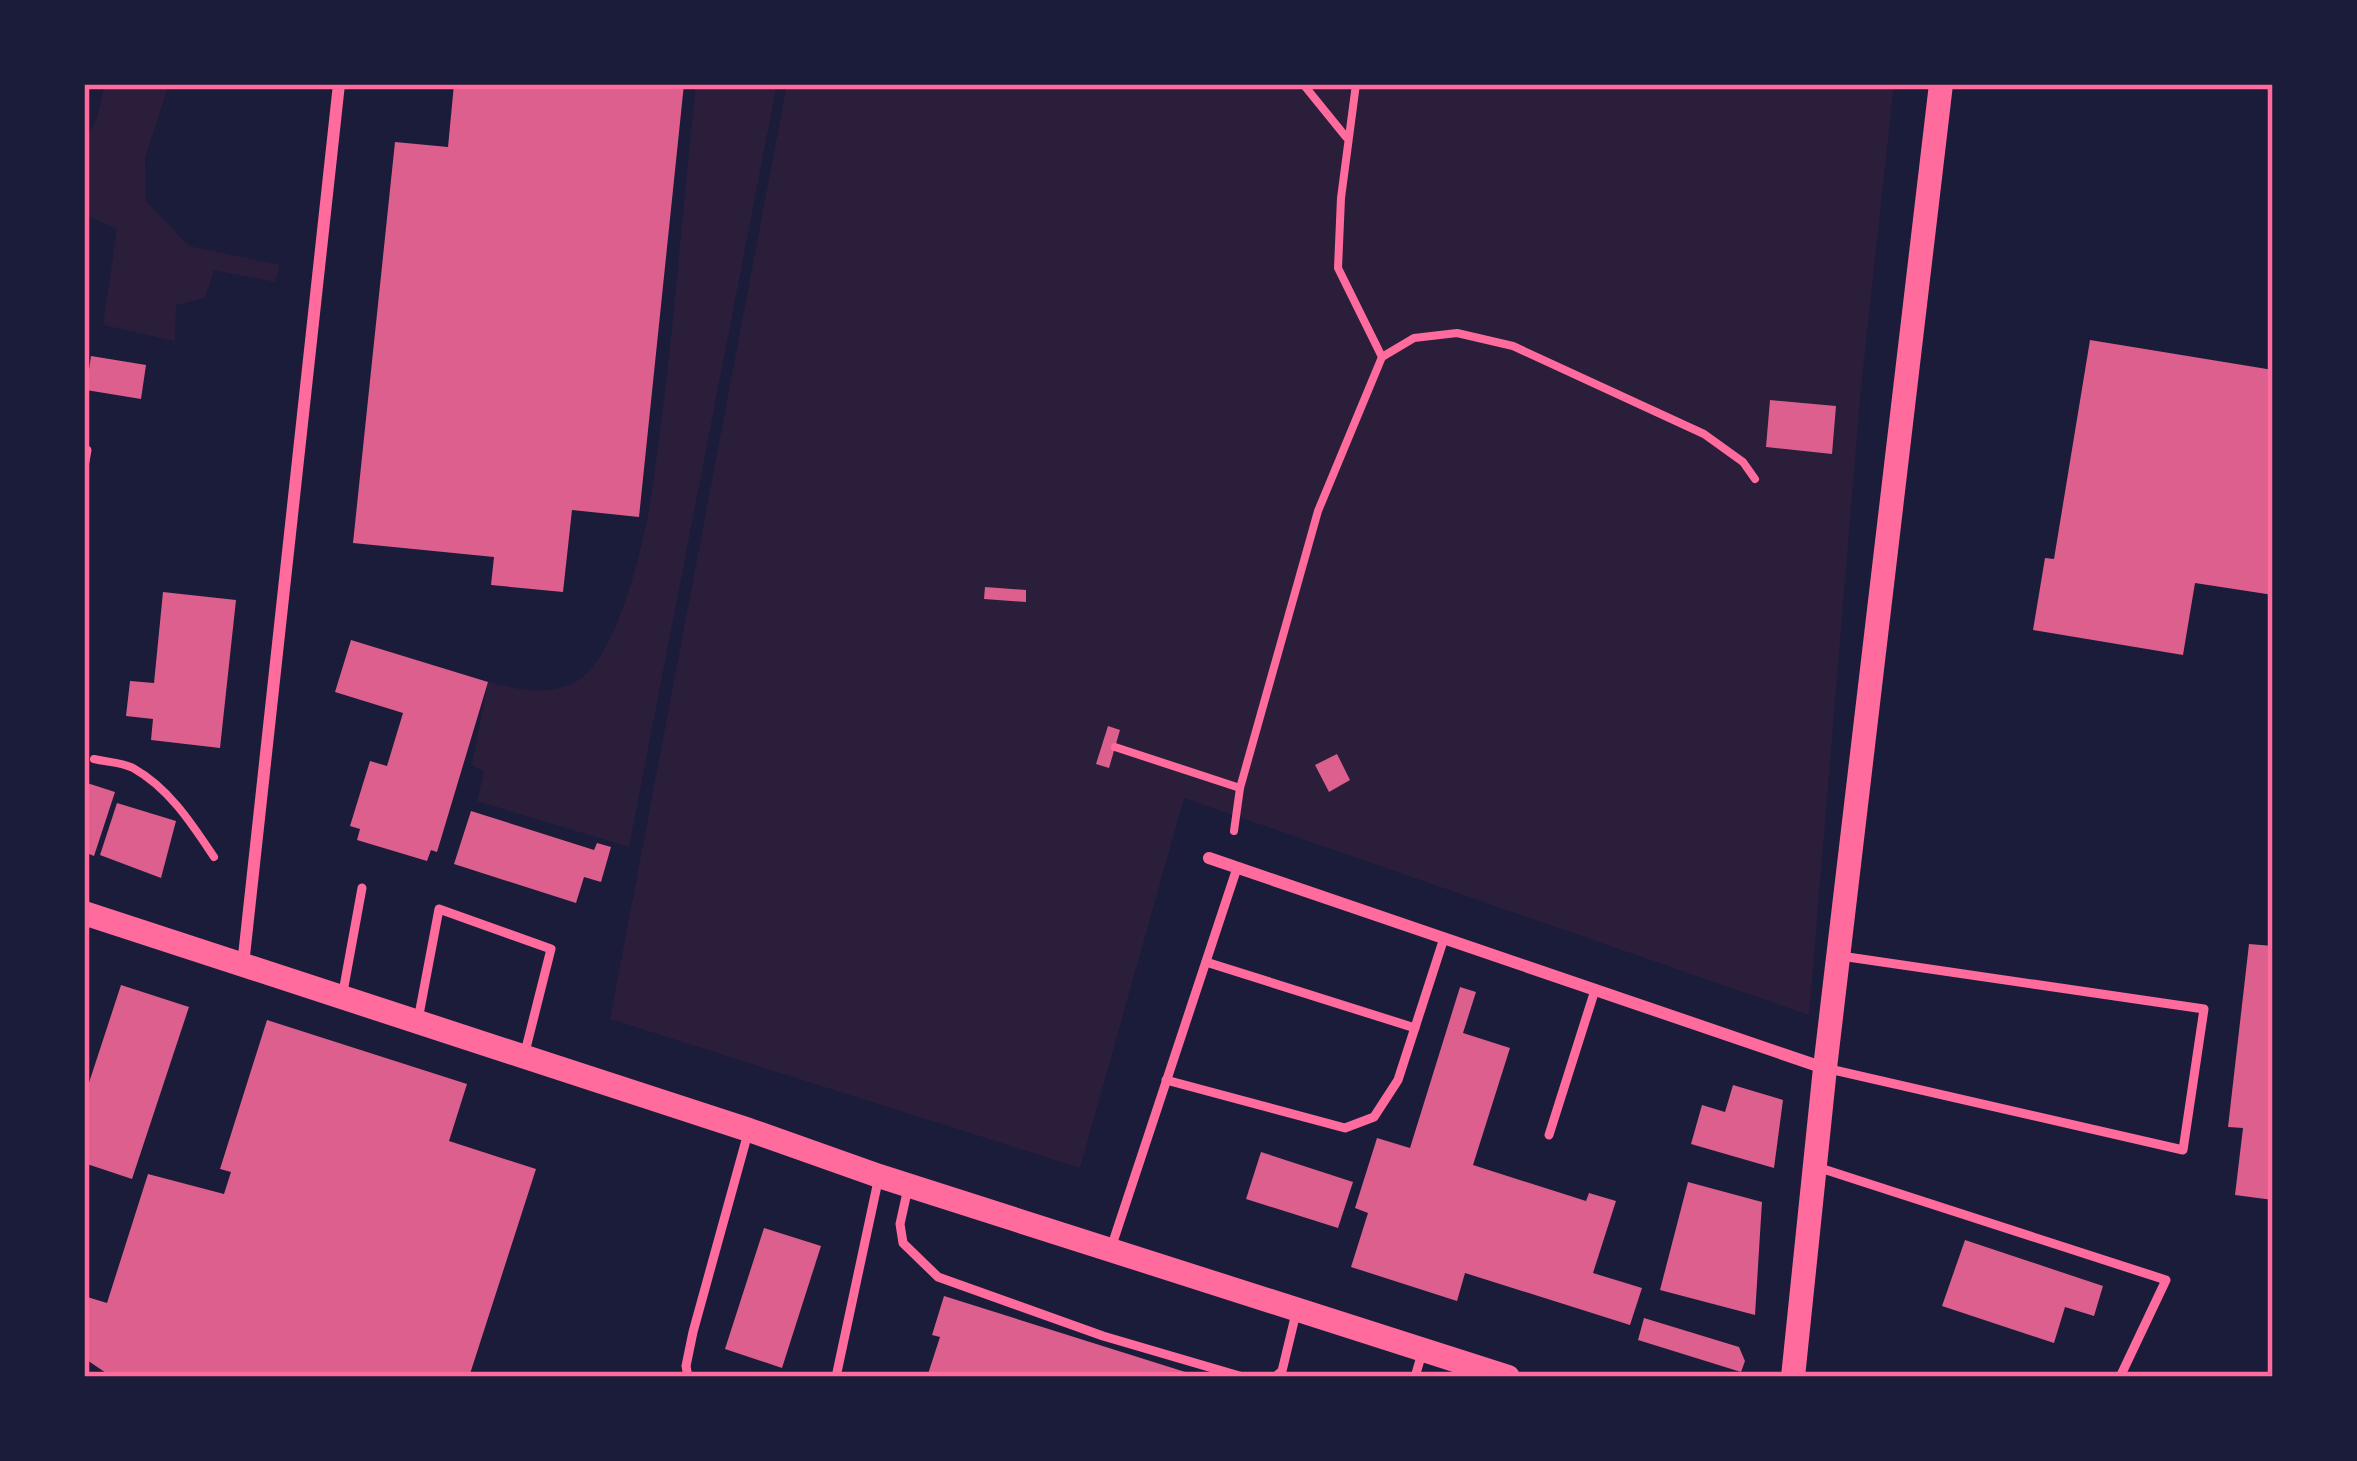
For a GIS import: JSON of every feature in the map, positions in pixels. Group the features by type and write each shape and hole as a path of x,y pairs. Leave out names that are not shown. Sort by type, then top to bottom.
{"main road":[{"path":"1793,1377 1941,84"},
{"path":"84,913 879,1176 1508,1377"}],"street":[{"path":"243,965 339,84"},
{"path":"1209,859 1825,1068"}],"lane":[{"path":"84,467 87,450"},
{"path":"1111,1248 1237,868"},
{"path":"341,997 362,888"},
{"path":"418,1022 439,909 551,949 524,1056"},
{"path":"1166,1080 1345,1128 1374,1117 1398,1080 1444,938"},
{"path":"1825,1068 2183,1150 2204,1009 1841,956"},
{"path":"1206,962 1415,1028"},
{"path":"1549,1135 1595,990"},
{"path":"688,1377 693,1332 749,1130"},
{"path":"1817,1167 2166,1280 2120,1377"},
{"path":"836,1377 879,1176"},
{"path":"910,1183 900,1224 903,1244 938,1277 1103,1336 1243,1377"},
{"path":"1280,1375 1297,1308"},
{"path":"1415,1377 1423,1349"}],"path":[{"path":"1303,84 1347,138"},
{"path":"1356,84 1347,138 1338,268 1382,357"},
{"path":"1234,831 1240,788 1318,511 1382,357 1414,338 1457,333 1513,346 1704,434 1743,462 1755,478"},
{"path":"1115,747 1240,788"},
{"path":"94,759 131,766 159,788 184,811 214,857"}],"shaded area":[{"path":"105,84 173,84 145,158 146,201 189,246 280,265 275,282 214,270 205,298 176,305 175,341 103,325 117,229 84,214 84,142 97,118"},
{"path":"696,84 777,84 629,847 477,801 484,772 472,765 488,682 544,690 577,681 605,649 627,597 648,516 658,445"},
{"path":"787,84 1894,84 1861,389 1809,1015 1184,798 1080,1168 610,1019"}],"building":[{"path":"454,84 684,84 639,517 572,510 563,592 491,585 494,557 353,543 395,142 448,147"},
{"path":"2090,340 2273,370 2273,595 2195,583 2183,655 2033,630 2045,558 2054,559"},
{"path":"91,356 146,365 141,399 86,390"},
{"path":"1770,400 1836,406 1832,454 1766,447"},
{"path":"985,587 1026,590 1026,602 984,599"},
{"path":"163,592 236,600 220,748 151,740 153,719 126,716 130,681 154,683"},
{"path":"351,640 488,682 437,852 431,850 427,861 357,840 360,829 350,826 370,761 387,766 403,713 335,692"},
{"path":"1108,726 1120,730 1109,768 1096,764"},
{"path":"1337,754 1350,780 1329,792 1315,765"},
{"path":"84,782 115,792 94,856 84,852"},
{"path":"117,803 176,821 161,878 100,855"},
{"path":"471,811 594,850 597,843 611,847 601,882 584,877 576,903 454,864"},
{"path":"2249,944 2273,946 2273,1200 2235,1195 2243,1128 2228,1127"},
{"path":"121,985 189,1007 132,1179 84,1163 84,1098"},
{"path":"1460,987 1476,992 1463,1033 1510,1048 1473,1165 1586,1201 1589,1193 1616,1201 1593,1273 1642,1288 1630,1325 1465,1273 1457,1301 1351,1267 1368,1213 1355,1208 1377,1138 1410,1148"},
{"path":"267,1020 467,1084 449,1141 536,1169 469,1377 112,1377 84,1358 84,1296 107,1303 148,1174 224,1194 231,1172 220,1169"},
{"path":"1733,1085 1783,1100 1774,1168 1691,1144 1702,1105 1725,1112"},
{"path":"1261,1152 1353,1182 1338,1228 1246,1199"},
{"path":"1688,1182 1762,1202 1755,1315 1660,1290"},
{"path":"764,1228 821,1246 782,1368 725,1349"},
{"path":"1965,1240 2103,1286 2094,1316 2065,1307 2054,1343 1942,1306"},
{"path":"944,1296 1198,1376 927,1377 940,1337 932,1335"},
{"path":"1644,1318 1739,1347 1745,1361 1741,1372 1638,1340"}]}
